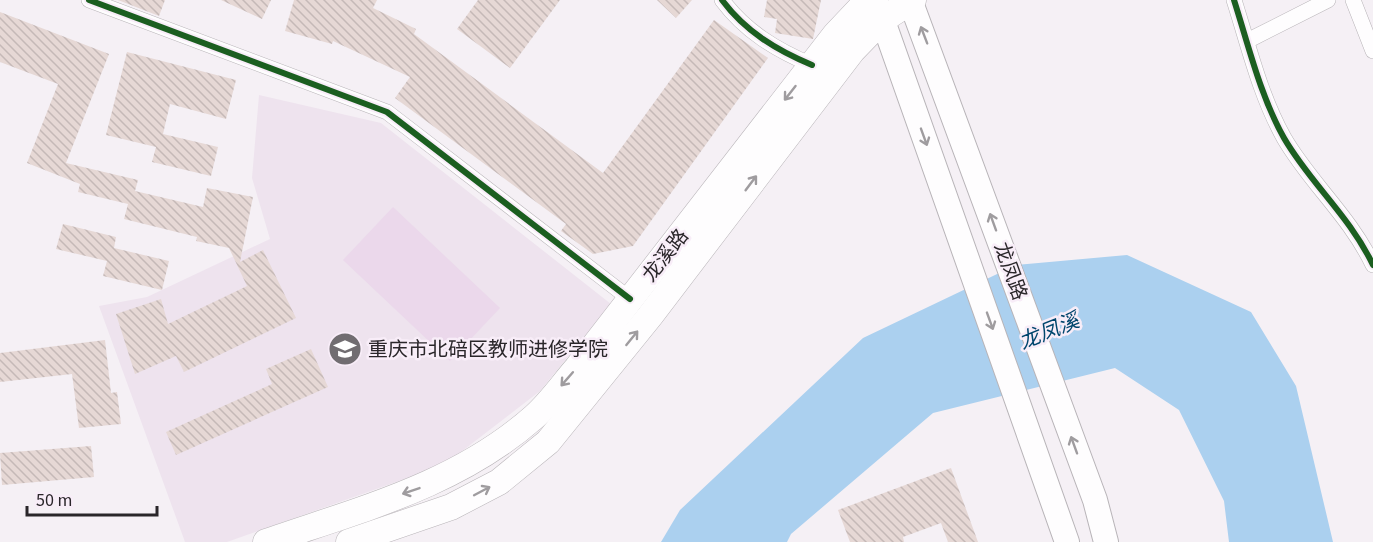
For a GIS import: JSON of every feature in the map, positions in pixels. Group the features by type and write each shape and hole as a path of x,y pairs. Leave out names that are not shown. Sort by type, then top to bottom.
{"highway":[{"name":"龙溪路","path":"266,542 431,484 478,459 535,416 577,368 835,35 875,7 911,0"},
{"name":"龙溪路","path":"349,542 451,507 499,482 548,442 650,316 852,51 875,7"}],"main road":[{"name":"龙凤路","path":"911,0 1095,500 1106,542"},
{"name":"龙凤路","path":"875,7 904,82 1059,514 1067,542"}],"street":[{"path":"89,0 387,112 630,300"},
{"path":"722,0 760,39 782,53 812,65"},
{"path":"1234,0 1265,99 1285,139 1360,237 1373,265"},
{"path":"1247,41 1328,0"},
{"path":"1353,0 1373,51"}],"shaded area":[{"name":"重庆市北碚区教师进修学院","path":"259,95 381,123 611,304 540,391 444,465 227,542 185,542 99,306 147,297 270,239 252,178"},
{"path":"393,207 500,308 450,361 343,260"}],"water":[{"name":"龙凤溪","path":"1127,255 1251,312 1296,386 1333,542 1229,542 1224,501 1179,410 1115,368 933,413 791,534 787,542 661,542 680,510 863,338 1016,265"}],"building":[{"path":"118,0 165,0 159,16"},
{"path":"221,0 271,0 262,19"},
{"path":"294,0 377,0 373,8 416,29 414,34 603,173 714,20 768,58 633,246 593,254 561,231 566,224 395,98 410,77 333,41 332,44 285,31"},
{"path":"478,0 560,0 510,68 457,29"},
{"path":"657,0 692,0 676,18"},
{"path":"767,0 821,0 813,39 775,33 777,19 764,17"},
{"path":"0,12 109,54 66,163 138,180 135,191 203,207 207,188 253,197 240,262 263,250 296,318 184,372 176,356 135,374 116,314 161,299 168,324 247,286 229,248 196,241 197,237 124,219 128,204 78,192 80,184 27,163 58,84 0,62"},
{"path":"127,52 236,80 226,119 170,104 163,134 218,147 211,176 152,162 156,147 106,135"},
{"path":"63,224 116,237 114,248 169,261 162,290 103,276 107,261 56,249"},
{"path":"105,340 111,393 117,392 121,424 79,428 72,374 0,382 0,353"},
{"path":"311,349 328,387 176,455 166,432 272,384 266,369"},
{"path":"91,446 94,477 2,485 0,453"},
{"path":"951,468 978,542 948,542 941,523 903,537 904,542 850,542 838,510"}],"cycle path":[{"path":"89,0 387,112 630,299"},
{"path":"722,0 741,21 762,38 812,65"},
{"path":"1234,0 1262,88 1284,138 1353,230 1373,265"}],"place":[{"name":"重庆市北碚区教师进修学院","path":"345,349"}]}
